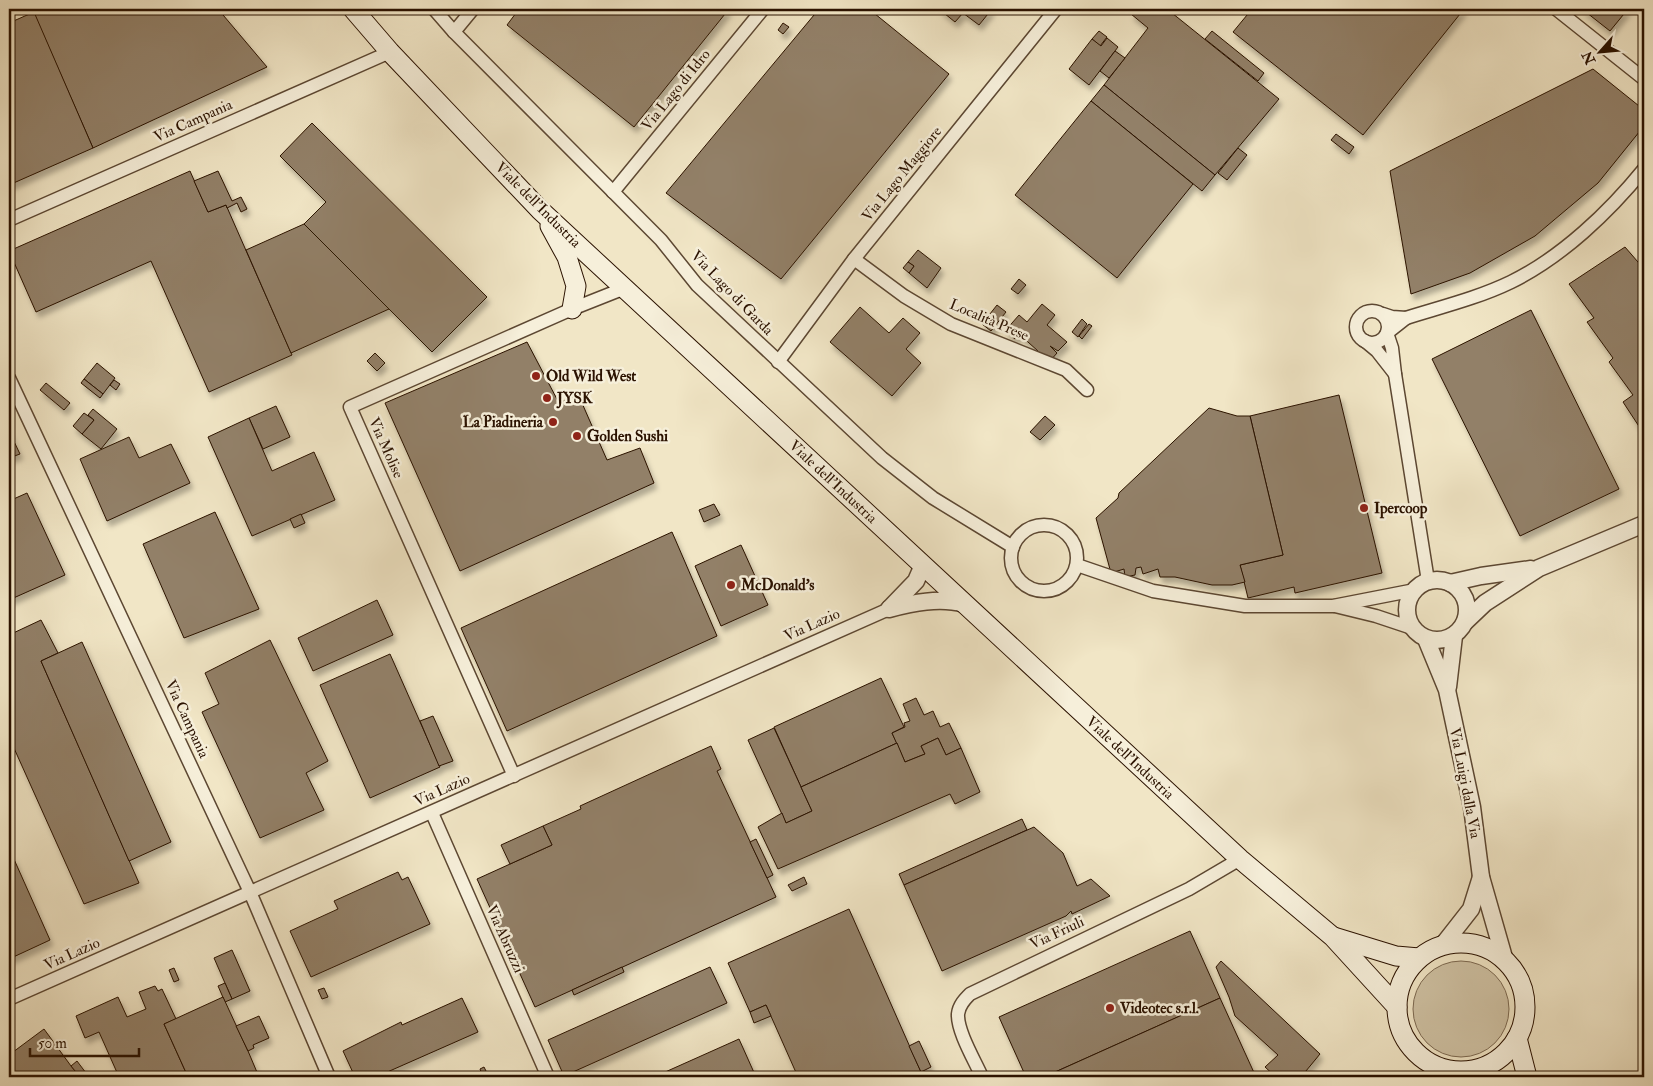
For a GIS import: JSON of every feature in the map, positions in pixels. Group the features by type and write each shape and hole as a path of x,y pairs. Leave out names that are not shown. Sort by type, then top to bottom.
{"main road":[{"name":"Viale dell'Industria","path":"353,9 390,52 540,210 1240,859 1333,936 1397,1007"},
{"path":"540,210 567,257 576,286 572,309"},
{"name":"Viale dell'Industria","path":"1333,936 1396,956 1419,958"},
{"path":"1459,943 1476,945 1492,951 1505,961 1516,974 1522,990 1525,1006 1523,1023 1517,1038 1503,1056 1467,1074 1438,1067 1416,1053 1406,1040 1399,1024 1397,1007 1403,980 1419,958 1442,946 1459,943"},
{"path":"1517,1038 1527,1077"}],"street":[{"name":"Via Lago di Garda","path":"434,9 454,32 661,240 697,285 778,362 882,458 933,498 1013,547"},
{"path":"454,32 474,9"},
{"name":"Via Lago di Idro","path":"613,192 763,9"},
{"name":"Via Lago Maggiore","path":"778,362 854,259 1056,9"},
{"path":"1556,9 1644,79"},
{"name":"Via Campania","path":"9,220 390,52"},
{"path":"1395,374 1377,351 1358,334 1356,328 1358,318 1367,311 1378,311 1392,317 1406,318 1474,296 1512,281 1550,258 1591,224 1629,187 1644,169"},
{"name":"Località Prese","path":"854,259 904,296 951,324 1066,370 1087,390"},
{"name":"Via Molise","path":"514,776 350,407 572,309 625,288"},
{"path":"1383,314 1388,323 1387,334 1392,348 1421,586"},
{"path":"1365,341 1375,343 1406,318"},
{"name":"Via Campania","path":"9,378 250,892 329,1077"},
{"path":"1333,606 1376,616 1412,628 1426,639 1436,641 1454,636 1465,622 1485,603 1539,568 1644,524"},
{"path":"1053,526 1070,538 1078,556 1077,566 1073,576 1061,586 1046,591 1035,590 1026,585 1013,568 1011,557 1013,547 1018,538 1033,527 1053,526"},
{"path":"888,609 916,581 923,565"},
{"path":"1077,566 1154,591 1245,606 1333,606 1443,581 1450,583 1463,595 1467,613 1465,622"},
{"path":"1450,583 1481,576 1539,568"},
{"path":"1412,628 1407,612 1410,596 1421,586"},
{"path":"888,609 924,602 955,602 964,604"},
{"name":"Via Lazio","path":"9,999 432,813 888,609"},
{"name":"Via Luigi dalla Via","path":"1447,690 1454,636"},
{"name":"Via Luigi dalla Via","path":"1426,639 1447,690 1472,807 1481,877 1505,961"},
{"name":"Via Abruzzi","path":"432,813 548,1077"},
{"name":"Via Friuli","path":"982,1077 959,1023 958,1013 962,1003 970,994 1189,889 1240,859"},
{"name":"Via Luigi dalla Via","path":"1442,946 1471,909 1481,877"}],"shaded area":[{"path":"1461,961 1479,964 1495,975 1506,991 1509,1009 1506,1027 1495,1043 1479,1054 1461,1057 1443,1054 1427,1043 1416,1027 1413,1009 1416,991 1427,975 1443,964"}],"building":[{"path":"32,9 218,9 267,67 93,148"},
{"path":"519,9 729,9 634,127 507,25"},
{"path":"819,9 869,9 949,74 781,279 666,193"},
{"path":"939,9 992,9 979,25 963,13 955,22"},
{"path":"1135,9 1167,9 1279,99 1215,175 1104,85 1148,28 1131,14"},
{"path":"1252,9 1464,9 1363,135 1233,32"},
{"path":"1582,9 1628,9 1610,31"},
{"path":"34,12 93,148 9,185 9,23"},
{"path":"783,23 789,27 783,34 778,30"},
{"path":"1099,31 1107,37 1100,46 1092,39"},
{"path":"1212,31 1264,73 1258,81 1205,39"},
{"path":"1107,38 1118,47 1089,85 1069,69 1092,39 1101,46"},
{"path":"1115,51 1125,58 1109,78 1100,71"},
{"path":"1593,69 1644,110 1644,126 1598,183 1535,236 1470,273 1411,294 1390,171"},
{"path":"1104,85 1215,175 1202,191 1091,101"},
{"path":"1091,101 1193,184 1117,278 1015,195"},
{"path":"312,123 487,297 432,352 304,224 326,202 280,156"},
{"path":"1336,134 1354,147 1349,154 1331,140"},
{"path":"1238,148 1247,155 1227,180 1218,173"},
{"path":"190,171 208,212 226,205 292,355 209,392 151,261 36,312 9,251"},
{"path":"218,171 232,201 241,197 247,209 241,212 237,203 227,208 226,205 208,212 194,181"},
{"path":"304,224 389,309 291,353 246,250"},
{"path":"1625,247 1644,269 1644,434 1623,402 1633,395 1609,362 1613,358 1587,322 1594,318 1569,284"},
{"path":"918,250 941,268 927,288 909,273 914,266 908,262"},
{"path":"908,262 914,266 909,273 903,268"},
{"path":"1019,279 1026,285 1018,294 1011,289"},
{"path":"1042,304 1055,315 1047,325 1067,342 1058,351 1050,346 1057,353 1050,361 1036,353 1038,351 1019,334 1015,339 1005,331 1019,315 1027,322"},
{"path":"997,305 1006,312 991,331 982,324"},
{"path":"860,307 889,333 903,318 920,333 906,349 921,363 892,396 830,342"},
{"path":"1531,310 1619,489 1520,536 1432,359"},
{"path":"1082,319 1087,324 1078,337 1072,332"},
{"path":"1089,324 1092,326 1082,339 1079,336"},
{"path":"527,342 559,403 578,394 607,460 640,448 654,483 460,571 385,403"},
{"path":"375,353 385,363 377,371 367,361"},
{"path":"97,363 115,378 103,394 84,379"},
{"path":"84,379 103,394 100,398 81,383"},
{"path":"114,380 120,384 116,390 110,385"},
{"path":"46,383 70,403 64,410 40,390"},
{"path":"1339,395 1382,573 1295,593 1294,587 1248,598 1240,565 1283,555 1250,416"},
{"path":"276,406 290,437 263,449 249,418"},
{"path":"1209,408 1237,416 1250,416 1283,555 1240,565 1245,582 1232,585 1212,585 1175,577 1160,577 1158,569 1143,574 1141,567 1136,568 1135,575 1125,577 1124,569 1111,573 1096,518 1118,498 1119,493"},
{"path":"93,409 117,429 101,449 82,434 94,420 88,415"},
{"path":"84,413 94,420 82,434 73,426"},
{"path":"1045,416 1055,425 1040,440 1030,432"},
{"path":"249,418 272,471 314,452 335,500 252,536 208,437"},
{"path":"9,431 20,454 9,458"},
{"path":"129,437 139,458 171,444 190,483 107,521 80,459"},
{"path":"27,493 65,575 9,600 9,501"},
{"path":"714,504 720,515 704,522 699,510"},
{"path":"215,512 259,609 184,638 143,544"},
{"path":"301,514 305,523 294,528 290,519"},
{"path":"672,532 717,636 507,731 461,628"},
{"name":"McDonald's","path":"741,545 768,605 721,626 695,566"},
{"path":"377,600 393,635 313,671 298,638"},
{"path":"41,620 58,653 41,661 139,883 84,904 9,737 9,635"},
{"path":"270,640 328,761 306,773 324,810 260,838 202,712 219,704 205,673"},
{"path":"82,642 171,842 129,861 41,661"},
{"path":"390,654 440,767 370,798 320,685"},
{"path":"881,678 904,727 892,733 897,743 801,787 774,727"},
{"path":"916,698 924,715 933,711 940,727 949,723 961,748 946,755 938,738 921,746 925,754 905,762 892,733 905,727 904,723 910,721 903,704"},
{"path":"433,716 453,761 439,766 420,721"},
{"path":"774,728 812,811 786,823 748,740"},
{"path":"938,738 946,755 961,748 980,792 955,804 950,794 778,869 758,827 782,813 786,823 812,811 801,787 897,743 905,762 925,754 921,746"},
{"path":"711,746 721,769 717,771 776,897 535,1007 477,879 552,845 543,826 581,809 580,806"},
{"path":"1022,819 1027,830 904,885 899,874"},
{"path":"543,826 552,845 510,864 501,845"},
{"path":"1034,827 1063,853 1077,886 1091,879 1110,896 1072,914 1071,911 1066,916 942,971 904,885"},
{"path":"756,839 773,875 767,878 750,842"},
{"path":"13,857 50,940 9,959 9,859"},
{"path":"398,872 402,880 408,877 430,924 311,977 290,931 338,909 334,901"},
{"path":"804,877 807,884 792,891 788,885"},
{"path":"849,909 921,1072 909,1077 798,1077 766,1005 750,1012 728,963"},
{"name":"Videotec s.r.l.","path":"1190,931 1220,998 1044,1077 1026,1077 999,1017"},
{"path":"232,950 250,991 232,999 214,958"},
{"name":"Videotec s.r.l.","path":"1221,961 1320,1054 1301,1077 1276,1077 1265,1067 1278,1055 1235,1016 1216,967"},
{"path":"622,967 624,972 574,995 572,990"},
{"path":"710,967 727,1003 564,1076 548,1040"},
{"path":"174,968 179,980 174,982 169,970"},
{"path":"225,983 232,999 225,1002 218,986"},
{"path":"155,986 158,991 162,989 176,1019 164,1024 188,1077 119,1077 99,1032 85,1038 76,1016 118,997 127,1017 146,1009 139,992"},
{"path":"324,988 328,997 322,999 318,990"},
{"path":"223,997 259,1077 188,1077 164,1024"},
{"path":"462,998 478,1032 376,1077 355,1077 343,1051 401,1022 402,1025"},
{"name":"Videotec s.r.l.","path":"1220,998 1256,1077 1044,1077"},
{"path":"766,1005 771,1016 754,1023 750,1012"},
{"path":"259,1016 269,1038 253,1045 254,1048 248,1051 236,1026"},
{"path":"44,1029 80,1077 9,1077 9,1055"},
{"path":"739,1039 756,1077 654,1077"},
{"path":"919,1041 931,1067 921,1072 909,1046"},
{"path":"77,1061 89,1077 80,1077 71,1066"},
{"path":"484,1067 489,1077 483,1077 480,1069"}],"place":[{"name":"Old Wild West","path":"536,376"},
{"name":"JYSK","path":"547,398"},
{"name":"La Piadineria","path":"553,422"},
{"name":"Golden Sushi","path":"577,436"},
{"name":"Ipercoop","path":"1364,508"},
{"name":"McDonald's","path":"731,585"},
{"name":"Videotec s.r.l.","path":"1110,1008"}]}
